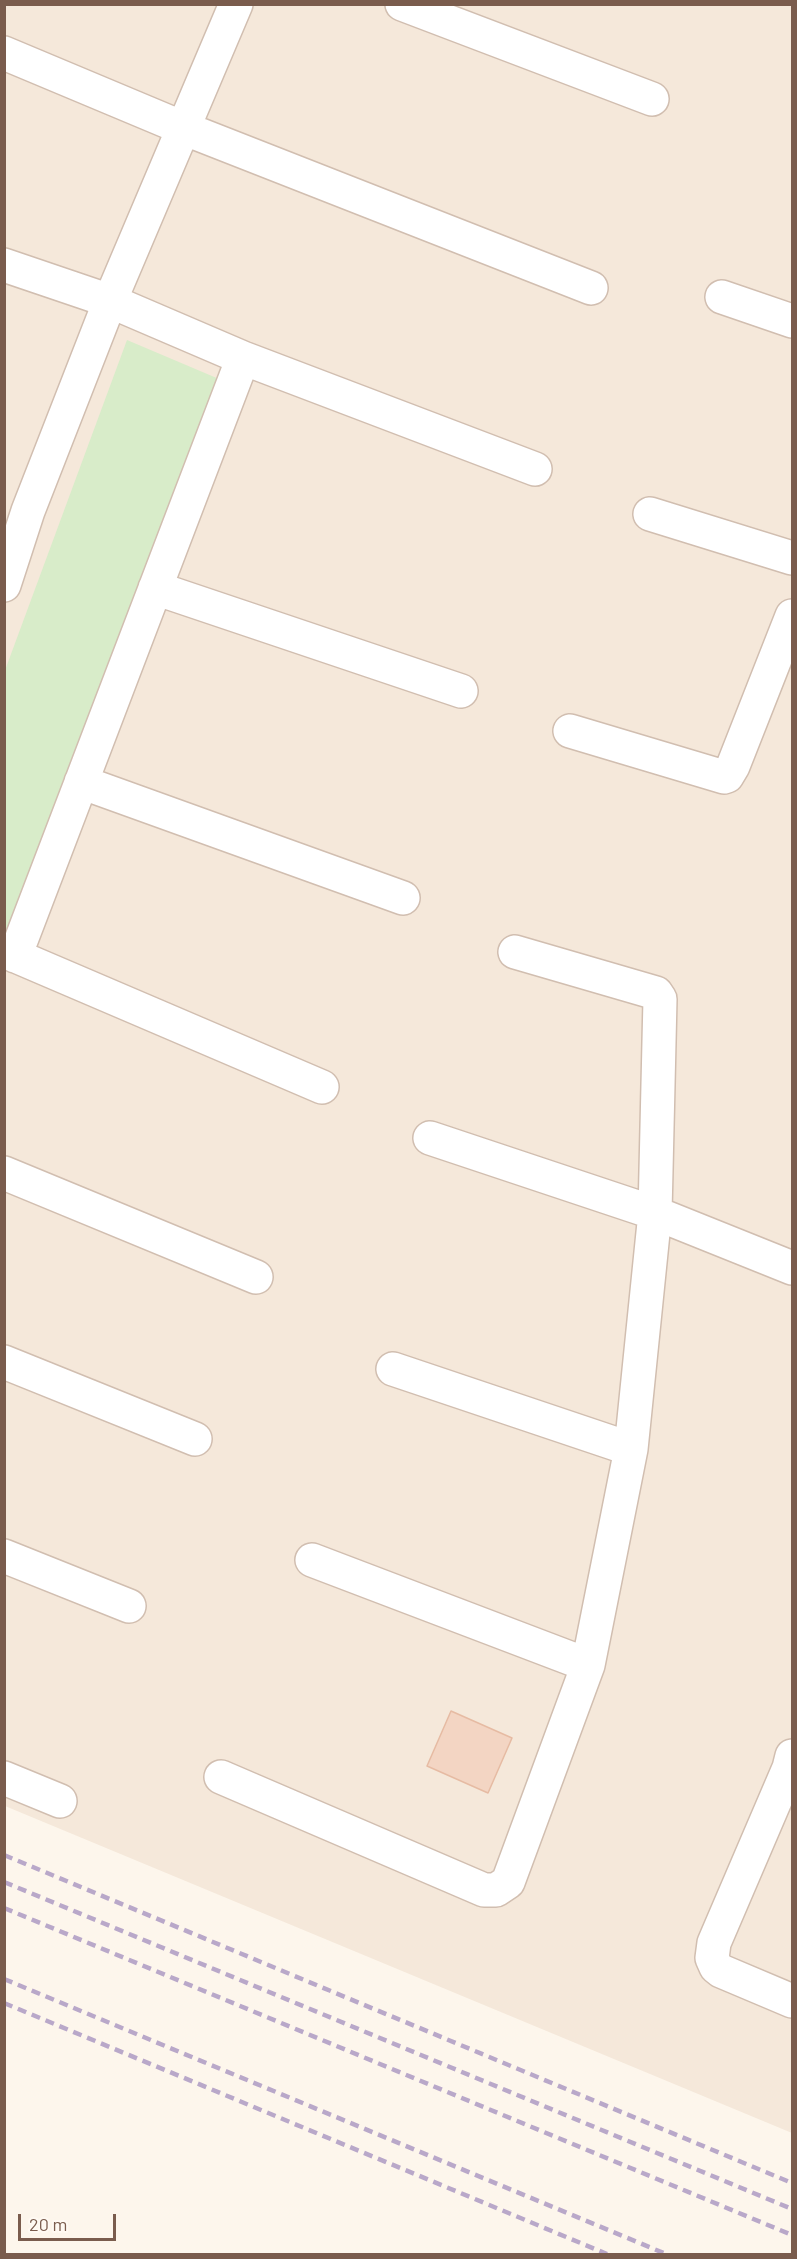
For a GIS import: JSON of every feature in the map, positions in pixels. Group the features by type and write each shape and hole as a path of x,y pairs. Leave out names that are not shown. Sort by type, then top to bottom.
{"street":[{"path":"4,585 16,507 110,301 236,4"},
{"path":"402,4 652,99"},
{"path":"4,53 183,128 591,288"},
{"path":"4,265 110,301 243,358 535,469"},
{"path":"722,297 792,321"},
{"path":"243,358 81,782 10,953 322,1088"},
{"path":"650,514 792,558"},
{"path":"155,588 461,691"},
{"path":"570,731 727,776 792,616"},
{"path":"81,782 403,898"},
{"path":"221,1777 484,1890 496,1890 508,1882 588,1665 631,1449 655,1213 660,999 656,993 515,952"},
{"path":"430,1138 655,1213 792,1268"},
{"path":"4,1173 256,1277"},
{"path":"4,1362 195,1439"},
{"path":"393,1370 631,1449"},
{"path":"4,1556 129,1606"},
{"path":"312,1560 588,1665"},
{"path":"791,1764 714,1943 712,1959 721,1971 792,2001"},
{"path":"4,1778 60,1801"}],"shaded area":[{"path":"4,5 792,5 792,2133 5,1806"}],"green space":[{"path":"127,340 219,379 9,933 4,931 4,673"}],"building":[{"path":"451,1711 512,1738 488,1793 427,1766"}],"railway":[{"path":"4,1855 792,2183"},
{"path":"4,1882 792,2209"},
{"path":"4,1908 792,2235"},
{"path":"4,1979 666,2254"},
{"path":"4,2003 607,2254"}]}
